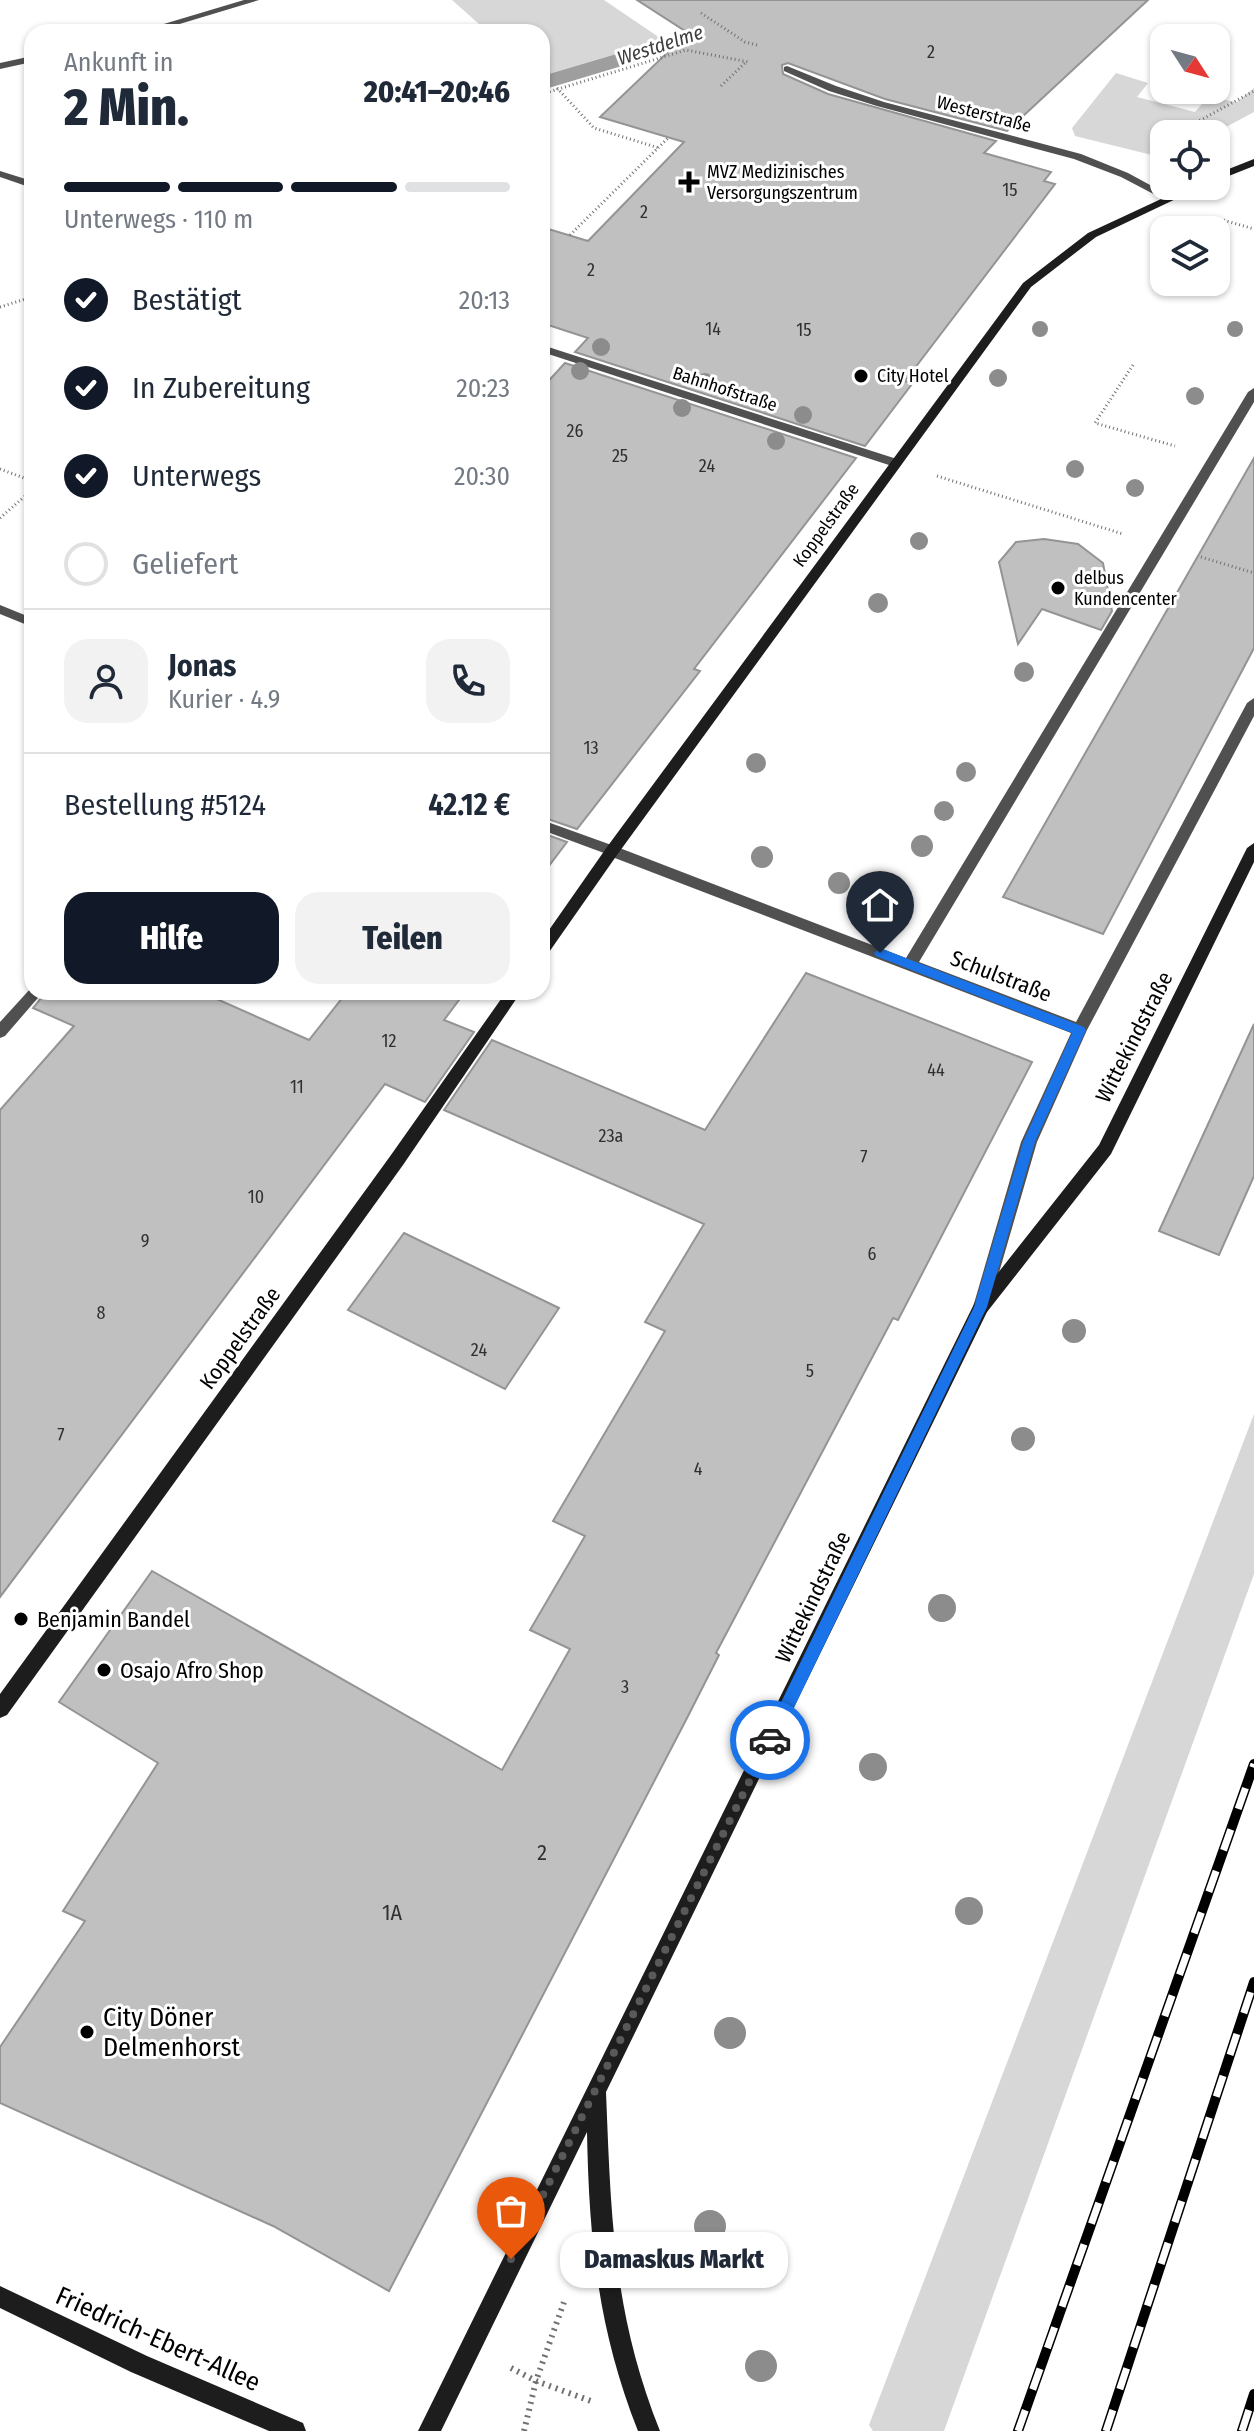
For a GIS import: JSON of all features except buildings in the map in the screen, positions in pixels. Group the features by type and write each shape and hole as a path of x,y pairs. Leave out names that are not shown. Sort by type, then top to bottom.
{"street":[{"path":"181,24 254,0"},
{"path":"0,66 24,61"},
{"name":"Westerstraße","path":"787,69 824,87 1019,140 1137,179 1150,187"},
{"path":"1230,172 1254,162"},
{"path":"0,174 24,182"},
{"name":"Koppelstraße","path":"550,940 1027,285 1092,235 1165,200"},
{"name":"Bahnhofstraße","path":"550,351 896,463"},
{"path":"910,964 1254,392"},
{"path":"0,609 24,620"},
{"path":"981,1307 1029,1142 1080,1030 1254,703"},
{"name":"Schulstraße","path":"550,828 1080,1030"},
{"name":"Wittekindstraße","path":"429,2431 981,1307 1105,1149 1254,848"},
{"path":"0,1032 29,1000"},
{"name":"Koppelstraße","path":"0,1709 508,1000"},
{"path":"596,2088 599,2205 606,2293 623,2365 647,2426"},
{"name":"Friedrich-Ebert-Allee","path":"0,2297 139,2364 295,2431"}],"path":[{"path":"701,13 730,33"},
{"path":"550,91 686,50 787,69"},
{"path":"721,86 747,61"},
{"path":"557,88 594,128 659,148"},
{"path":"1201,120 1254,91"},
{"path":"570,235 669,137"},
{"path":"0,307 24,300"},
{"path":"1133,365 1095,423 1214,458"},
{"path":"896,463 1254,573"},
{"path":"0,469 24,478"},
{"path":"0,518 24,497"},
{"path":"524,2431 536,2381 568,2293"},
{"path":"469,2345 536,2381 647,2426"}],"shaded area":[{"path":"452,0 604,0 663,40 550,74 550,24 479,24"},
{"path":"1116,73 1148,83 1137,97 1150,100 1150,104 1164,104 1195,112 1202,104 1237,102 1254,88 1254,112 1230,125 1230,120 1150,120 1150,155 1075,136 1072,128"},
{"path":"1254,1414 1254,1574 944,2431 873,2431 869,2425"}],"water":[{"name":"Westdelme","path":"704,28 715,38 550,88 550,74"}],"railway":[{"path":"1018,2431 1254,1764"},
{"path":"1106,2431 1254,1982"},
{"path":"1242,2431 1254,2394"}],"way so far":[{"path":"511,2259 770,1740"}],"place":[{"name":"MVZ Medizinisches Versorgungszentrum","path":"689,182"},
{"name":"City Hotel","path":"861,376"},
{"name":"delbus Kundencenter","path":"1058,588"},
{"name":"Benjamin Bandel","path":"21,1619"},
{"name":"Osajo Afro Shop","path":"104,1670"},
{"name":"City Döner Delmenhorst","path":"87,2032"},
{"name":"Damaskus Markt","path":"511,2259"}],"route":[{"path":"770,1740 981,1307 1029,1142 1080,1030 880,953"}]}
